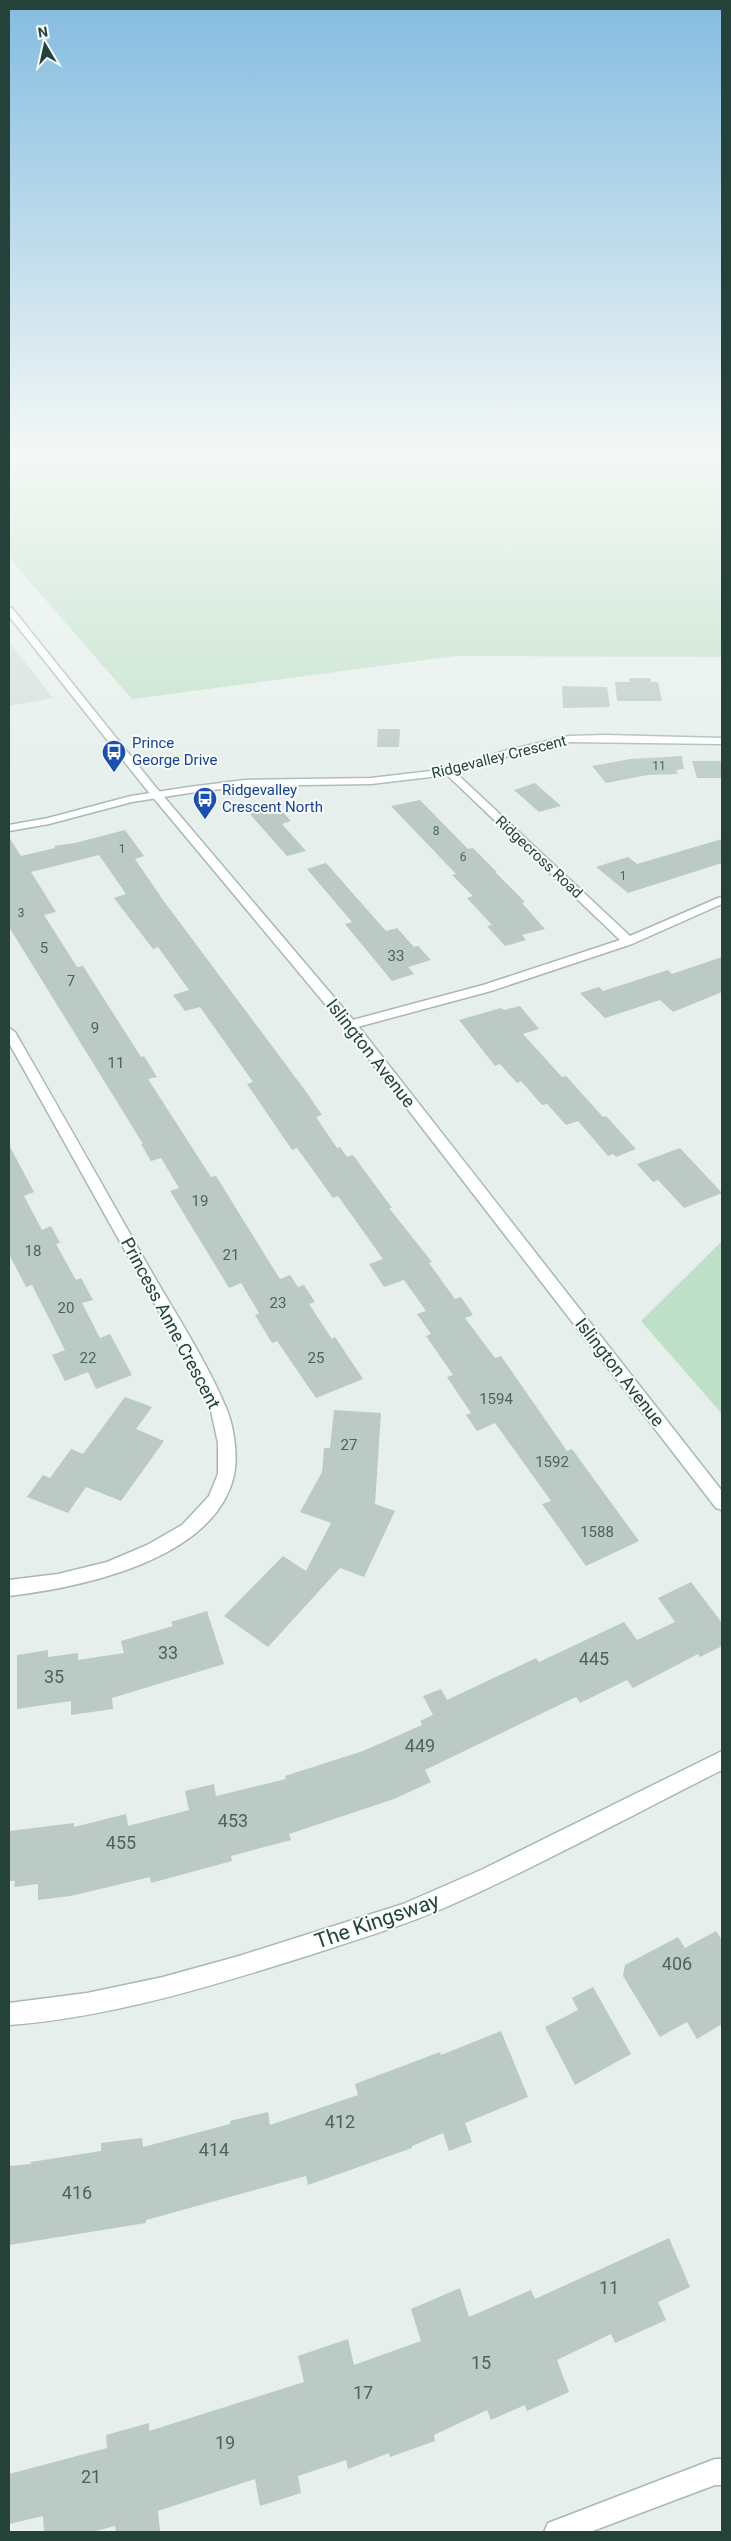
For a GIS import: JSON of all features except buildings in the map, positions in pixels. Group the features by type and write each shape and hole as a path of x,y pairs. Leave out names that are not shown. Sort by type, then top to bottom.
{"street":[{"name":"Islington Avenue","path":"9,610 157,795 350,1025 722,1503"},
{"name":"Ridgevalley Crescent","path":"157,795 246,783 371,782 449,772 512,752 569,739 606,738 722,742"},
{"name":"Ridgecross Road","path":"449,772 628,942"},
{"path":"9,828 49,821 127,800 157,795"},
{"path":"350,1025 487,988 628,942 722,900"},
{"name":"Princess Anne Crescent","path":"9,1032 188,1350 219,1411 226,1443 226,1474 216,1500 188,1530 153,1550 110,1569 58,1582 9,1588"},
{"name":"The Kingsway","path":"9,2014 50,2011 143,1994 226,1972 396,1916 454,1894 722,1760"},
{"path":"557,2532 671,2487 715,2472 722,2472"}],"shaded area":[{"path":"9,642 53,698 9,706"}],"green space":[{"path":"23,574 722,574 722,657 455,656 132,699"},
{"path":"722,1241 722,1414 641,1321"}],"place":[{"name":"Prince George Drive","path":"114,773"},
{"name":"Ridgevalley Crescent North","path":"205,820"}]}
